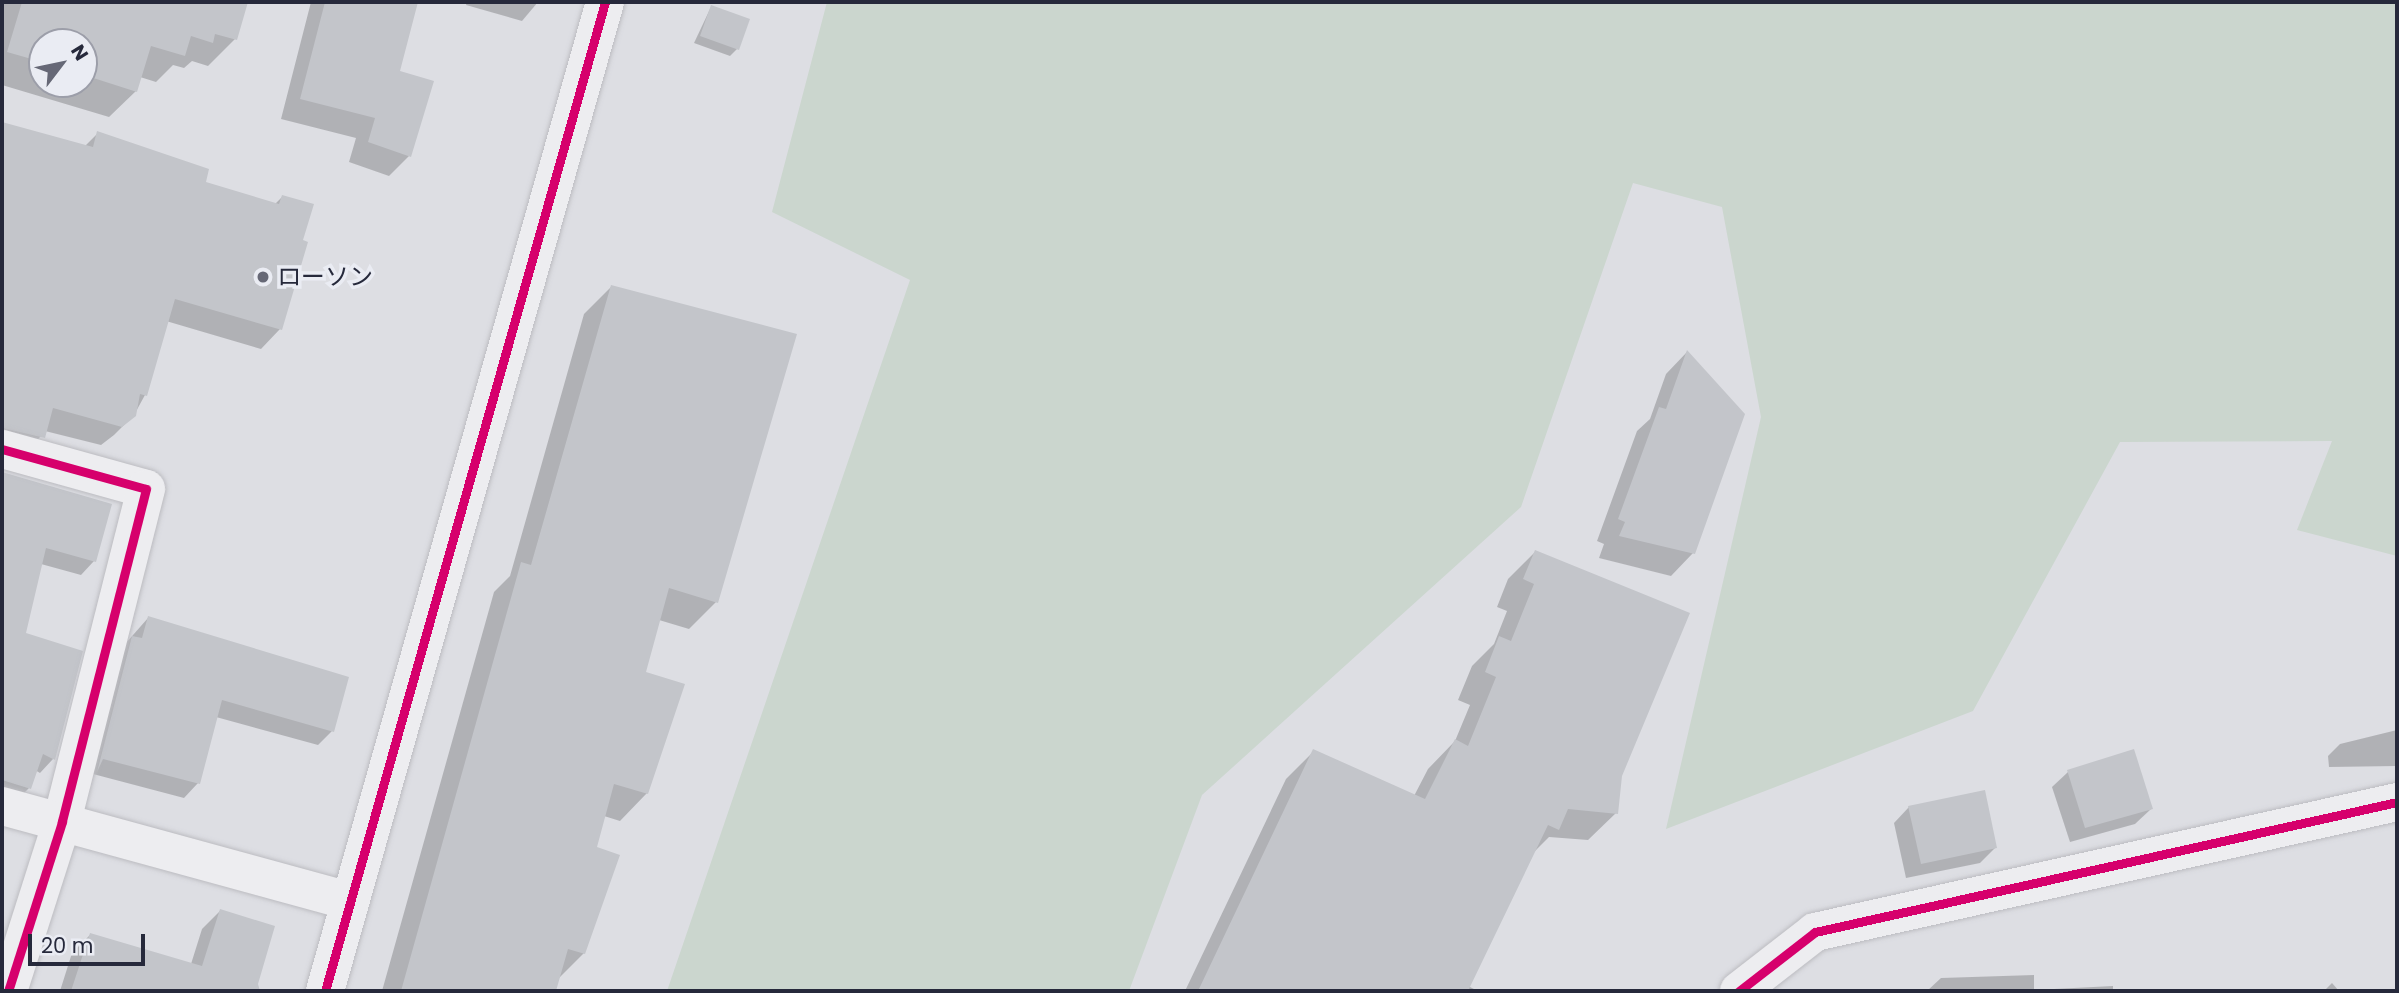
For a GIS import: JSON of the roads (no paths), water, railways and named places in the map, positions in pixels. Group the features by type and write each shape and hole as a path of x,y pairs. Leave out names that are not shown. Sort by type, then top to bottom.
{"street":[{"path":"325,991 605,2"},
{"path":"2,449 146,489 62,822 8,991"},
{"path":"1739,991 1815,932 2397,802"},
{"path":"2,806 349,901"}],"place":[{"name":"ローソン","path":"263,277"}]}
